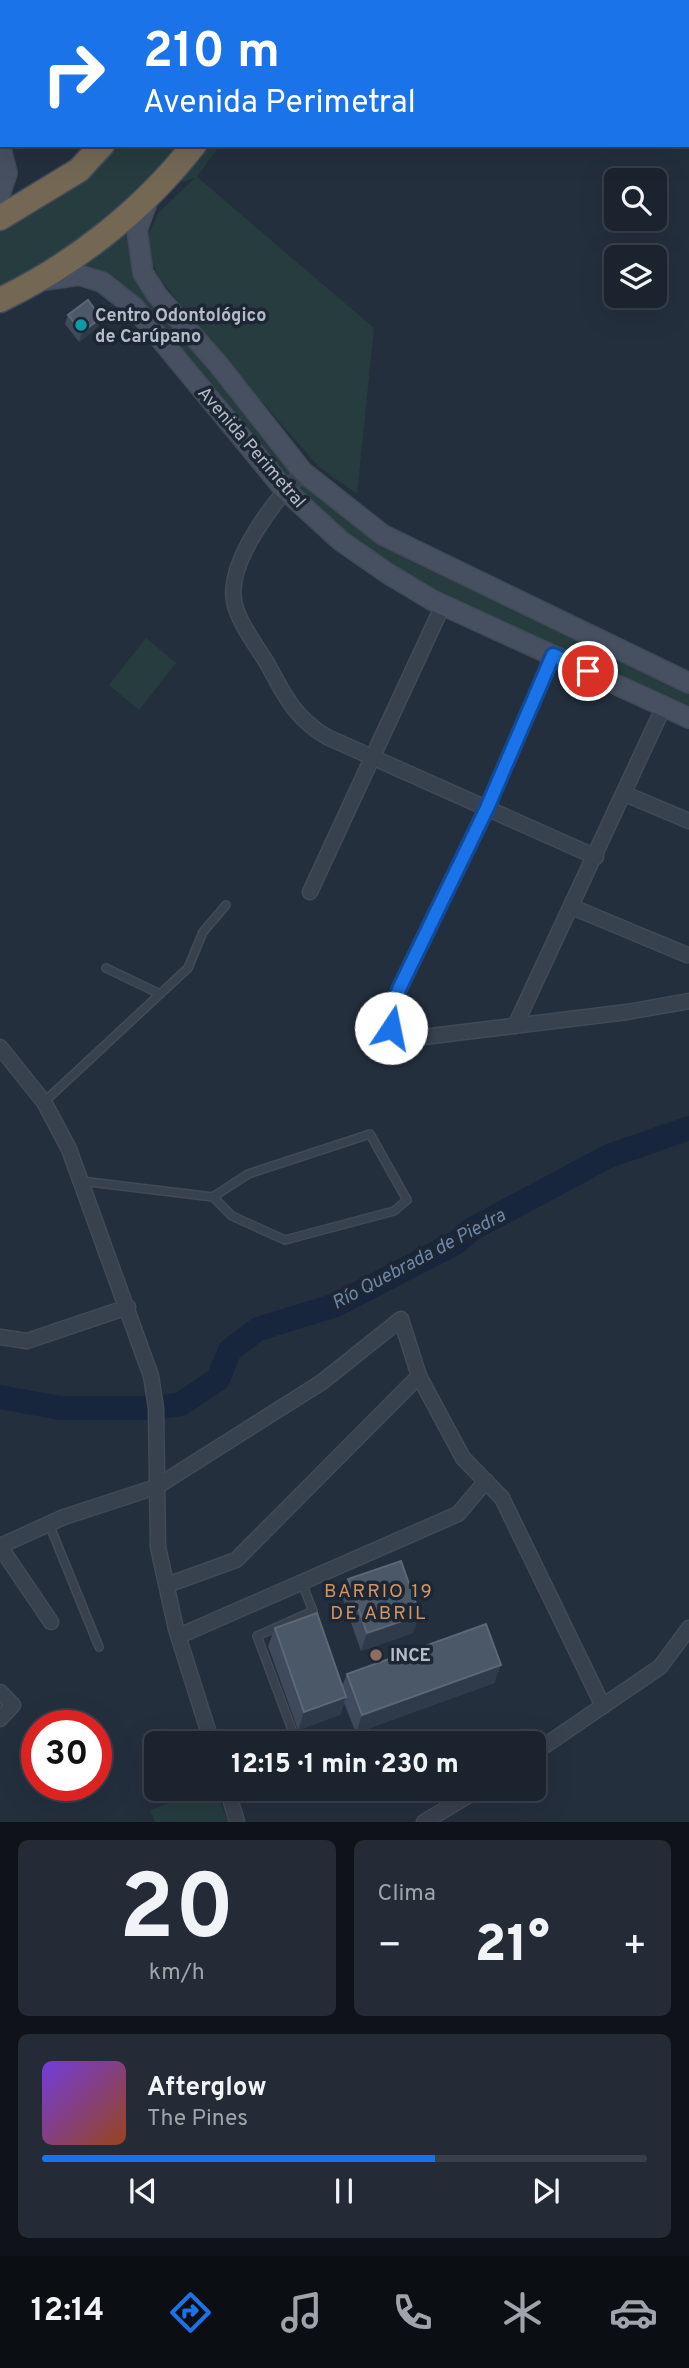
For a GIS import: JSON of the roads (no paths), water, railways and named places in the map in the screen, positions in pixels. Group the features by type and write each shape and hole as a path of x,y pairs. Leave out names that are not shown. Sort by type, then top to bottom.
{"highway":[{"path":"0,218 79,170 101,147"},
{"path":"9,295 89,246 150,197 192,147"}],"main road":[{"path":"0,147 7,173 0,194"},
{"name":"Avenida Perimetral","path":"150,197 137,230 143,273 157,295 218,364 303,472 383,535 680,679"},
{"name":"Avenida Perimetral","path":"9,295 55,276 79,275 103,282 134,307 284,489 341,541 387,573 443,605 689,718"},
{"path":"662,705 680,679"}],"street":[{"path":"303,472 284,489 243,555 235,577 234,601 294,712 327,737 596,857"},
{"path":"310,892 443,605"},
{"path":"553,655 487,808 400,987 393,1005 391,1028 396,1036 407,1039 689,1001"},
{"path":"515,1026 625,794 662,705"},
{"path":"625,794 689,821"},
{"path":"572,907 687,955"},
{"path":"0,1047 44,1102 69,1149 151,1376 156,1408 158,1547 179,1636 208,1731"},
{"path":"0,1337 27,1341 128,1307"},
{"path":"51,1622 1,1547 49,1524 156,1487 321,1382 401,1319 419,1376 463,1458 502,1498 603,1706"},
{"path":"167,1584 236,1560 419,1376"},
{"path":"179,1636 458,1514 486,1481"},
{"path":"546,1745 660,1667 689,1629"},
{"path":"0,1692 13,1705 0,1719"},
{"path":"231,1801 237,1822"},
{"path":"424,1822 459,1801"}],"lane":[{"path":"44,1102 188,968 203,932 226,905"},
{"path":"106,968 160,994"},
{"path":"80,1181 213,1197 232,1216 285,1240 394,1211 407,1200 370,1134 248,1174 213,1197"},
{"path":"49,1524 99,1647"},
{"path":"293,1731 257,1636 313,1611 302,1582"}],"waterway":[{"name":"Río Quebrada de Piedra","path":"0,1397 60,1408 156,1408 181,1404 218,1379 230,1350 258,1329 336,1305 457,1242 472,1229 609,1156 689,1128"}],"place":[{"name":"Centro Odontológico de Carúpano","path":"81,325"},
{"name":"INCE","path":"376,1655"}],"district":[{"name":"BARRIO 19 DE ABRIL","path":"379,1601"}]}
